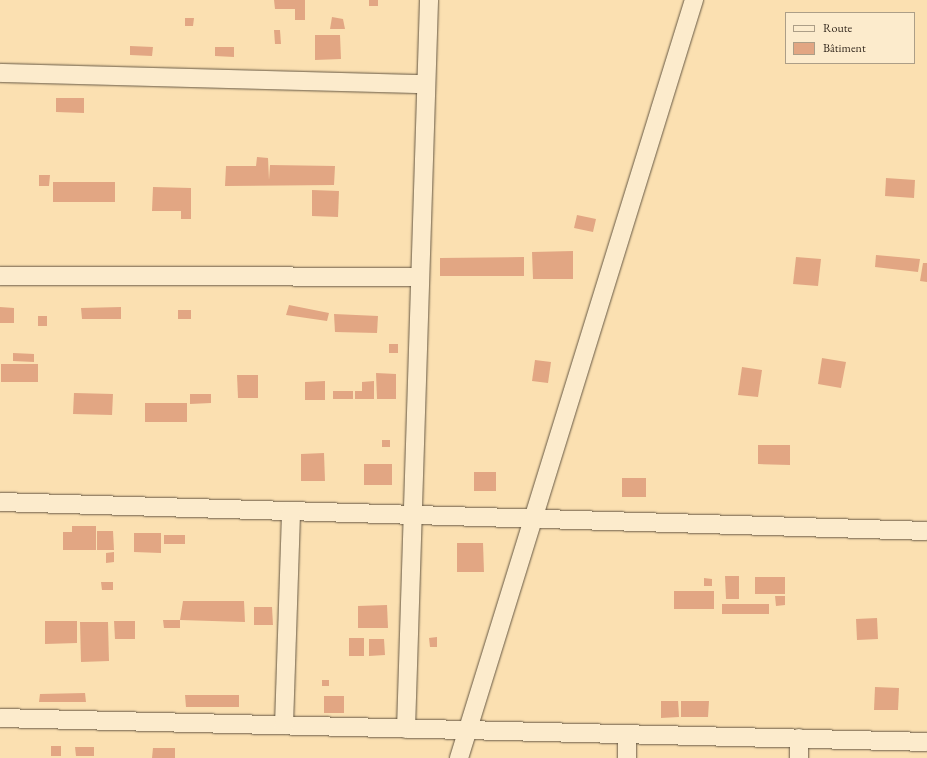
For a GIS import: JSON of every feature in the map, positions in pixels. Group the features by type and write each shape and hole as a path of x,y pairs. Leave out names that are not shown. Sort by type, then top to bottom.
{"street":[{"path":"406,729 429,0"},
{"path":"459,758 694,0"},
{"path":"0,72 426,84"},
{"path":"0,276 420,277"},
{"path":"0,502 927,531"},
{"path":"284,725 291,511"},
{"path":"0,718 927,742"},
{"path":"627,734 627,758"},
{"path":"799,738 799,758"}],"building":[{"path":"274,0 305,0 305,20 295,20 295,9 275,9"},
{"path":"369,0 378,0 378,6 369,6"},
{"path":"332,17 343,19 345,29 330,29"},
{"path":"185,18 194,18 193,26 185,26"},
{"path":"274,30 280,30 281,44 275,44"},
{"path":"315,35 340,35 341,59 315,60"},
{"path":"130,46 153,47 152,56 130,55"},
{"path":"215,47 234,47 234,57 215,56"},
{"path":"56,98 84,98 84,113 56,112"},
{"path":"257,157 268,158 269,180 270,165 335,166 334,185 225,186 226,166 256,166"},
{"path":"39,175 50,175 49,186 39,186"},
{"path":"886,178 915,180 914,198 885,196"},
{"path":"53,182 115,182 115,202 53,202"},
{"path":"153,187 191,188 191,219 181,219 181,211 152,211"},
{"path":"312,190 339,191 338,217 312,216"},
{"path":"577,215 596,219 593,232 574,228"},
{"path":"573,251 573,279 533,279 532,252"},
{"path":"876,255 920,259 918,272 875,267"},
{"path":"524,257 524,276 440,276 440,258"},
{"path":"796,257 821,259 818,286 793,284"},
{"path":"923,263 927,263 927,282 920,281"},
{"path":"289,305 329,313 327,321 286,315"},
{"path":"0,307 14,308 14,323 0,323"},
{"path":"121,307 121,319 82,319 81,308"},
{"path":"178,310 191,310 191,319 178,319"},
{"path":"334,314 378,316 377,333 335,332"},
{"path":"38,316 47,316 47,326 38,326"},
{"path":"389,344 398,344 398,353 389,353"},
{"path":"13,353 34,354 34,362 13,361"},
{"path":"822,358 846,362 841,388 818,384"},
{"path":"535,360 551,362 548,383 532,381"},
{"path":"1,364 38,364 38,382 1,382"},
{"path":"742,367 762,370 758,397 738,395"},
{"path":"376,373 396,374 396,399 377,399"},
{"path":"237,375 258,375 258,398 238,398"},
{"path":"325,381 325,400 305,400 305,382"},
{"path":"374,381 374,399 355,399 355,391 362,391 362,382"},
{"path":"333,391 353,391 353,399 333,399"},
{"path":"74,393 113,394 112,415 73,414"},
{"path":"190,394 211,394 211,403 190,404"},
{"path":"145,403 187,403 187,422 145,422"},
{"path":"382,440 390,440 390,447 382,447"},
{"path":"758,445 790,445 790,465 758,464"},
{"path":"324,453 325,481 301,481 301,454"},
{"path":"364,464 392,464 392,485 364,485"},
{"path":"474,472 496,472 496,491 474,491"},
{"path":"622,478 646,478 646,497 622,497"},
{"path":"72,526 96,526 96,550 63,550 63,532 72,532"},
{"path":"97,531 113,531 114,550 97,550"},
{"path":"134,533 161,533 161,553 134,552"},
{"path":"164,535 185,535 185,544 164,544"},
{"path":"457,543 483,543 484,572 457,572"},
{"path":"114,552 114,562 106,563 106,553"},
{"path":"725,576 739,576 739,599 726,599"},
{"path":"755,577 785,577 785,594 755,594"},
{"path":"704,578 712,579 712,586 704,586"},
{"path":"101,582 113,582 113,590 102,590"},
{"path":"674,591 714,591 714,609 674,609"},
{"path":"775,596 785,596 785,605 776,606"},
{"path":"183,601 244,601 245,622 180,620"},
{"path":"722,604 769,604 769,614 722,614"},
{"path":"387,605 388,628 358,628 358,606"},
{"path":"254,607 272,607 273,625 254,625"},
{"path":"877,618 878,639 857,640 856,619"},
{"path":"163,620 180,620 180,628 164,628"},
{"path":"45,621 77,621 77,643 45,644"},
{"path":"114,621 135,621 135,639 115,639"},
{"path":"80,622 108,622 109,661 81,662"},
{"path":"437,637 437,647 430,647 429,638"},
{"path":"349,638 364,638 364,656 349,656"},
{"path":"369,639 384,639 385,655 369,656"},
{"path":"322,680 329,680 329,686 322,686"},
{"path":"875,687 899,688 898,710 874,710"},
{"path":"85,693 86,702 39,702 40,694"},
{"path":"185,695 239,695 239,707 186,707"},
{"path":"324,696 344,696 344,713 324,713"},
{"path":"661,701 678,701 679,717 661,718"},
{"path":"681,701 709,701 708,717 681,717"},
{"path":"51,746 61,746 61,756 51,756"},
{"path":"75,747 94,747 94,756 76,756"},
{"path":"153,748 175,748 175,758 152,758"}]}
